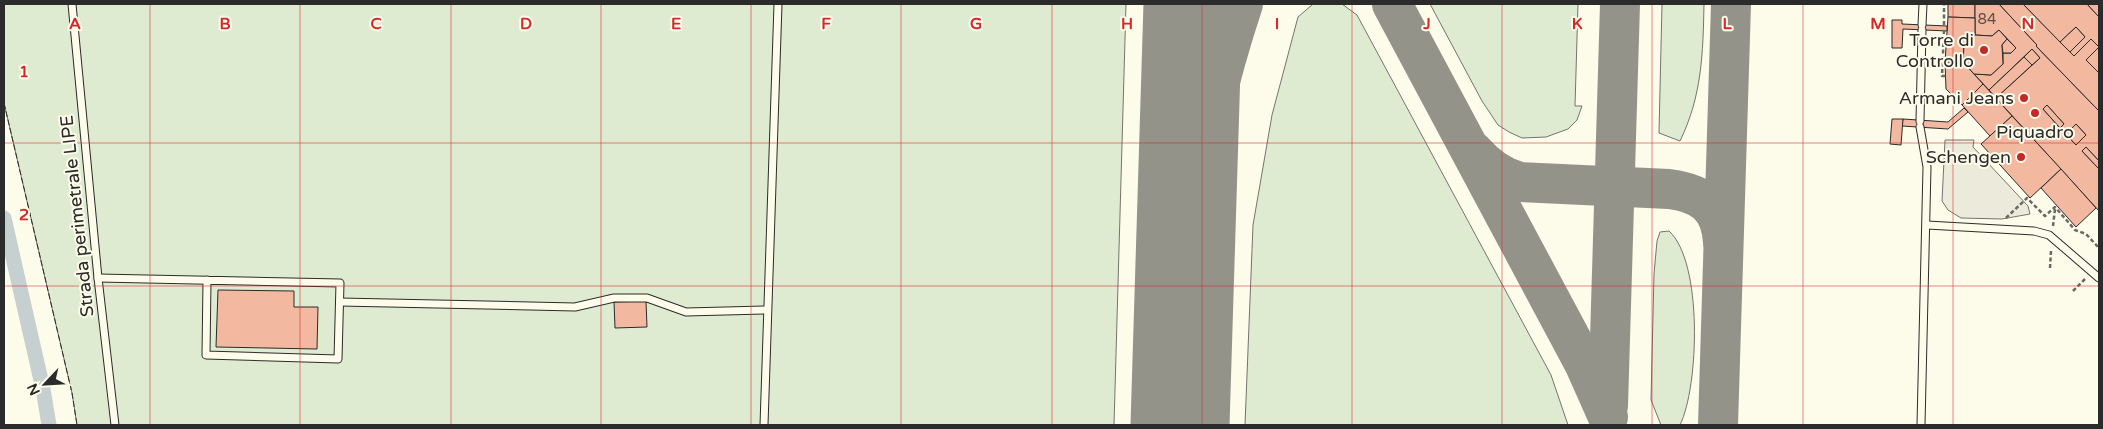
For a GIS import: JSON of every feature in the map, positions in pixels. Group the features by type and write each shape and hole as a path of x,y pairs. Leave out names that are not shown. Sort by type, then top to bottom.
{"lane":[{"name":"Strada perimetrale LIPE","path":"72,4 98,278 115,425"},
{"path":"764,425 778,4"},
{"path":"1920,425 1927,225 1927,167 1920,124 1923,4"},
{"path":"1927,225 2034,231 2049,235 2099,278"},
{"path":"98,278 207,280 340,283 338,359 206,356 207,280"},
{"path":"340,302 575,307 614,298 647,298 686,312 767,310"}],"path":[{"path":"1944,4 1944,25"},
{"path":"1944,30 1942,76 1946,76"},
{"path":"2002,229 2001,223 2027,198 2045,216 2055,207 2075,230 2086,234 2099,248"}],"green space":[{"path":"4,4 1126,4 1114,425 77,425 72,393 4,103"},
{"path":"1313,4 1342,4 1357,15 1551,375 1568,425 1245,425 1253,225 1272,115 1298,17"},
{"path":"1430,4 1578,4 1575,106 1582,106 1577,120 1568,129 1546,137 1522,138 1498,125 1482,101"},
{"path":"1662,4 1704,4 1700,74 1693,108 1680,141 1659,133"},
{"path":"1669,231 1680,247 1688,269 1694,325 1694,355 1691,383 1680,425 1661,425 1651,400 1654,274 1657,241 1660,232"}],"shaded area":[{"path":"1945,140 1974,140 1973,147 2028,206 2030,214 2002,219 1961,218 1948,210 1942,201"}],"building":[{"path":"1948,4 1975,4 1975,18 1948,17"},
{"path":"1975,4 1999,4 2036,46 2099,111 2099,161 2086,147 2082,151 2099,169 2099,211 1996,98 2040,58 2032,49 1989,90 1974,74 1991,75 2003,64 2003,53 2011,53 2016,48 1999,30 1992,36 1975,35","holes":["2047,105 2064,124 2060,128 2043,109","2076,124 2086,135 2076,145 2066,134"]},
{"path":"1999,4 2023,4 2074,56 2091,39 2099,47 2086,60 2099,73 2099,111 2036,46"},
{"path":"2023,4 2087,4 2099,17 2099,47 2091,39 2074,56 2070,52 2085,37 2076,27 2060,42"},
{"path":"2087,4 2099,4 2099,17"},
{"path":"1948,17 1975,18 1975,35 1964,46 1963,62 1945,62"},
{"path":"1892,20 1902,20 1902,24 1947,26 1947,31 1903,29 1902,48 1892,48"},
{"path":"2076,27 2085,37 2070,52 2060,42"},
{"name":"Torre di Controllo","path":"1999,30 2007,39 2002,45 2003,64 1991,75 1974,74 1963,62 1964,46 1975,35 1992,36"},
{"path":"2007,39 2016,48 2011,53 2003,53 2002,45"},
{"path":"2099,47 2099,73 2086,60"},
{"path":"2032,49 2040,58 2032,65 2024,57"},
{"path":"2024,57 2032,65 1996,98 1989,90"},
{"path":"1945,62 1963,62 1983,84 1962,105 1946,89"},
{"path":"1983,84 2012,116 1990,136 1962,105"},
{"path":"2047,105 2064,124 2060,128 2043,109"},
{"path":"1964,108 1968,112 1948,129 1902,126 1903,119 1948,122"},
{"name":"Schengen","path":"2012,116 2061,169 2030,198 1981,144"},
{"path":"1892,119 1903,119 1901,145 1890,144"},
{"path":"2076,124 2086,135 2076,145 2066,134"},
{"path":"2086,147 2099,161 2099,169 2082,151"},
{"path":"2061,169 2096,208 2076,227 2041,188"},
{"path":"218,290 294,291 294,307 318,307 317,349 216,347"},
{"path":"646,301 647,327 615,328 614,302"}],"waterway":[{"path":"4,218 43,389 49,425"}],"taxiway":[{"path":"1185,251 1209,126 1224,65 1243,4"},
{"path":"1392,4 1584,363 1608,417"},
{"path":"1608,406 1620,4"},
{"path":"1718,425 1731,4"},
{"path":"1474,152 1495,171 1520,182 1669,189 1691,194 1700,198 1714,211 1723,242"}],"runway":[{"path":"1180,425 1193,4"}],"fence":[{"path":"4,103 72,393 77,425"}],"place":[{"name":"Torre di Controllo","path":"1984,50"},
{"name":"Armani Jeans","path":"2024,98"},
{"name":"Piquadro","path":"2035,113"},
{"name":"Schengen","path":"2021,157"}]}
